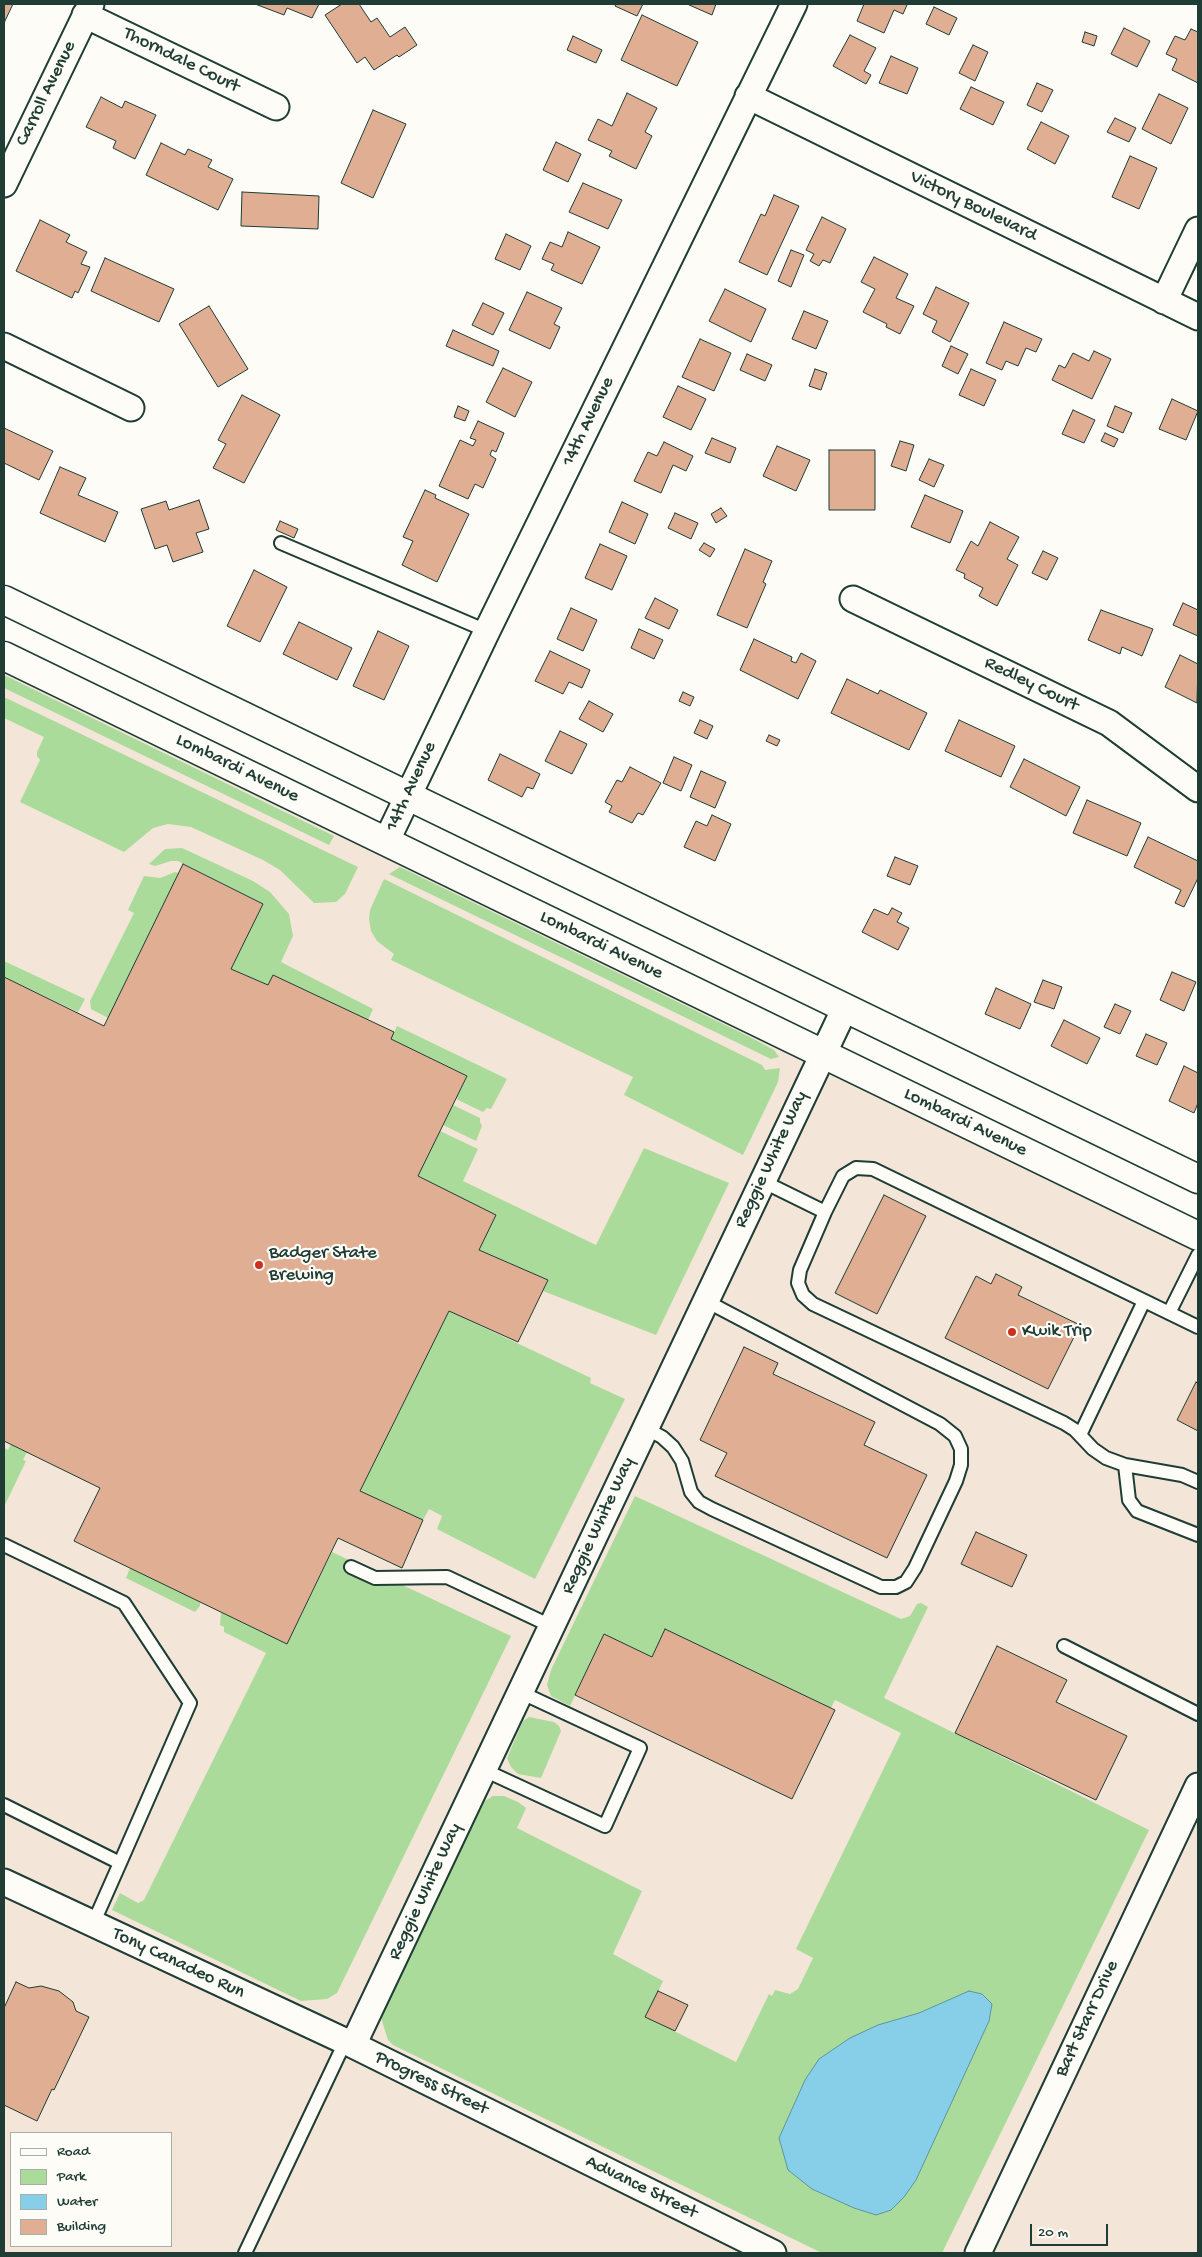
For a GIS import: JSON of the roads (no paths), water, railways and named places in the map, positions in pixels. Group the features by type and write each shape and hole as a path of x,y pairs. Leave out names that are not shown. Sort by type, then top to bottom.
{"main road":[{"path":"4,600 1198,1179"},
{"name":"Lombardi Avenue","path":"4,656 1198,1236"}],"street":[{"name":"14th Avenue","path":"386,842 487,631 794,4"},
{"name":"Thorndale Court","path":"88,9 276,107"},
{"name":"Carroll Avenue","path":"4,184 88,9"},
{"name":"Victory Boulevard","path":"748,96 1198,317"},
{"path":"1164,301 1198,230"},
{"path":"4,346 131,408"},
{"name":"Redley Court","path":"853,599 1109,722 1198,789"},
{"name":"Reggie White Way","path":"349,2044 484,1770 845,1008"},
{"name":"Bart Starr Drive","path":"978,2253 1198,1786"},
{"name":"Tony Canadeo Run","path":"4,1882 349,2044"},
{"name":"Progress Street","path":"349,2044 509,2123"},
{"name":"Advance Street","path":"509,2123 774,2253"}],"lane":[{"path":"281,542 487,631"},
{"path":"1198,1327 872,1169 856,1168 843,1176 800,1270 798,1283 803,1295 813,1304 1064,1423 1106,1458 1125,1465 1182,1475 1198,1482"},
{"path":"762,1181 825,1212"},
{"path":"1170,1314 1198,1255"},
{"path":"645,1428 662,1437 674,1447 682,1461 691,1492 699,1502 712,1509 881,1587 896,1587 906,1582 915,1568 962,1465 961,1449 955,1436 940,1424 706,1301"},
{"path":"1080,1435 1144,1302"},
{"path":"1125,1465 1129,1500 1137,1511 1198,1535"},
{"path":"4,1545 124,1603 190,1703 94,1924"},
{"path":"351,1567 375,1578 447,1578 551,1626"},
{"path":"1064,1646 1198,1714"},
{"path":"484,1770 605,1826 640,1748 520,1692"},
{"path":"4,1805 120,1863"},
{"path":"245,2253 349,2044"}],"water":[{"path":"969,1991 982,1994 992,2004 989,2021 916,2180 904,2197 891,2210 876,2215 854,2208 812,2189 788,2170 779,2138 805,2080 819,2059 850,2038 878,2025 919,2013"}],"place":[{"name":"Badger State Brewing","path":"259,1265"},
{"name":"Kwik Trip","path":"1012,1332"}]}
